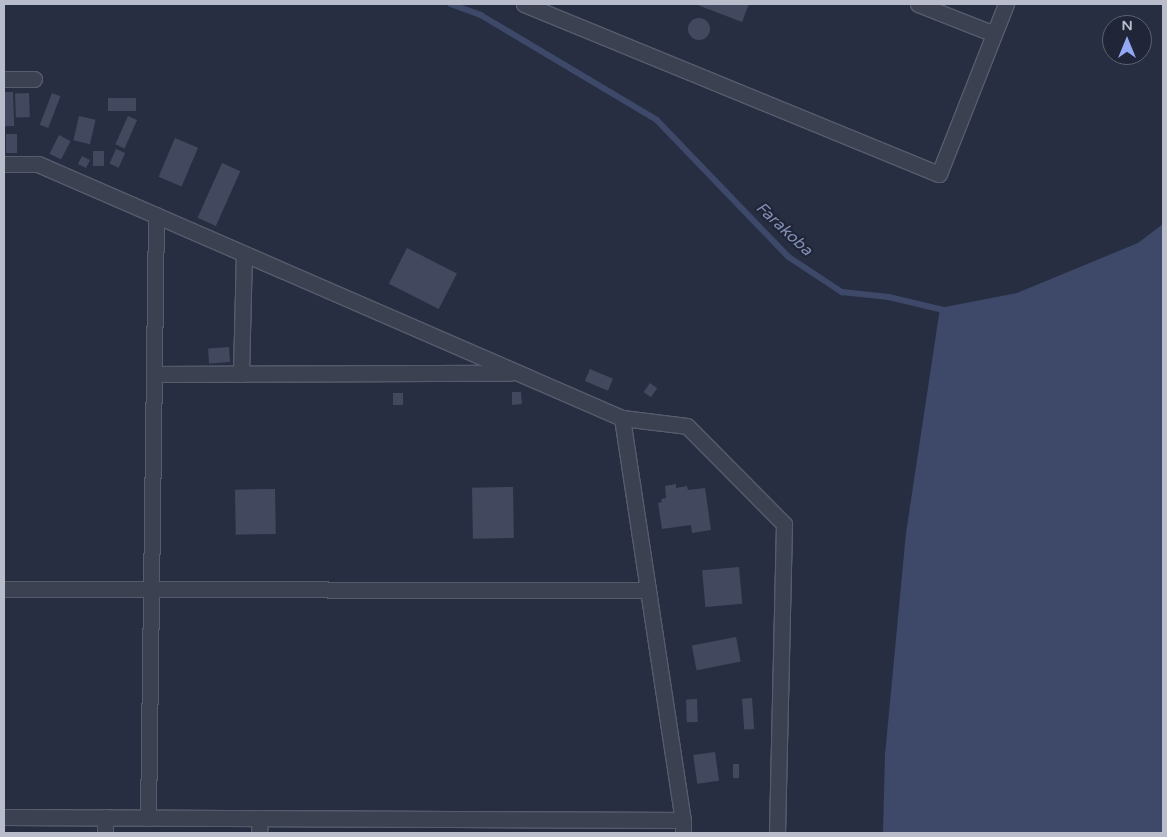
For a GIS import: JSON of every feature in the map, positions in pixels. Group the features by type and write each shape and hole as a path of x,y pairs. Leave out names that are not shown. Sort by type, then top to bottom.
{"street":[{"path":"524,4 939,174 1006,4"},
{"path":"918,4 994,34"},
{"path":"4,79 34,79"},
{"path":"4,164 38,164 622,418 687,426 784,524 777,833"},
{"path":"148,818 156,215"},
{"path":"241,374 244,254"},
{"path":"154,374 518,373"},
{"path":"4,817 148,818 259,826 683,826 622,418"},
{"path":"4,589 648,590"},
{"path":"105,817 105,833"}],"water":[{"path":"1163,224 1163,833 883,833 885,755 906,533 940,308 1017,293 1138,243"}],"building":[{"path":"695,4 749,4 742,22"},
{"path":"699,18 707,21 710,29 707,37 699,40 691,37 688,29 691,21"},
{"path":"4,92 13,92 14,126 5,126"},
{"path":"15,93 29,93 30,117 16,117"},
{"path":"52,93 60,96 48,128 40,125"},
{"path":"108,98 136,98 136,111 108,111"},
{"path":"79,116 96,120 90,144 73,140"},
{"path":"128,116 137,120 125,148 115,144"},
{"path":"6,134 17,134 17,153 6,153"},
{"path":"59,135 71,141 61,160 49,154"},
{"path":"175,138 198,148 182,186 159,177"},
{"path":"116,149 125,153 119,168 109,164"},
{"path":"93,151 104,151 104,166 93,166"},
{"path":"82,156 90,160 86,168 78,164"},
{"path":"222,163 240,171 216,226 198,218"},
{"path":"407,248 457,273 439,309 389,284"},
{"path":"229,347 230,362 209,363 208,348"},
{"path":"590,369 613,379 608,391 585,381"},
{"path":"650,383 657,388 651,397 644,392"},
{"path":"512,392 521,392 522,404 512,405"},
{"path":"393,393 403,393 403,405 393,405"},
{"path":"676,484 676,488 687,486 688,490 705,488 711,530 692,533 691,525 662,529 658,503 662,502 661,499 666,498 665,486"},
{"path":"513,487 514,538 473,539 472,488"},
{"path":"275,489 276,534 236,535 235,490"},
{"path":"739,567 742,604 705,607 702,570"},
{"path":"736,637 741,662 697,670 692,646"},
{"path":"752,698 754,729 744,730 742,699"},
{"path":"686,699 697,699 698,722 687,722"},
{"path":"715,752 719,781 697,784 693,755"},
{"path":"733,764 739,764 739,778 733,778"}],"waterway":[{"name":"Farakoba","path":"451,4 481,15 657,120 789,257 842,292 889,297 944,310"}]}
